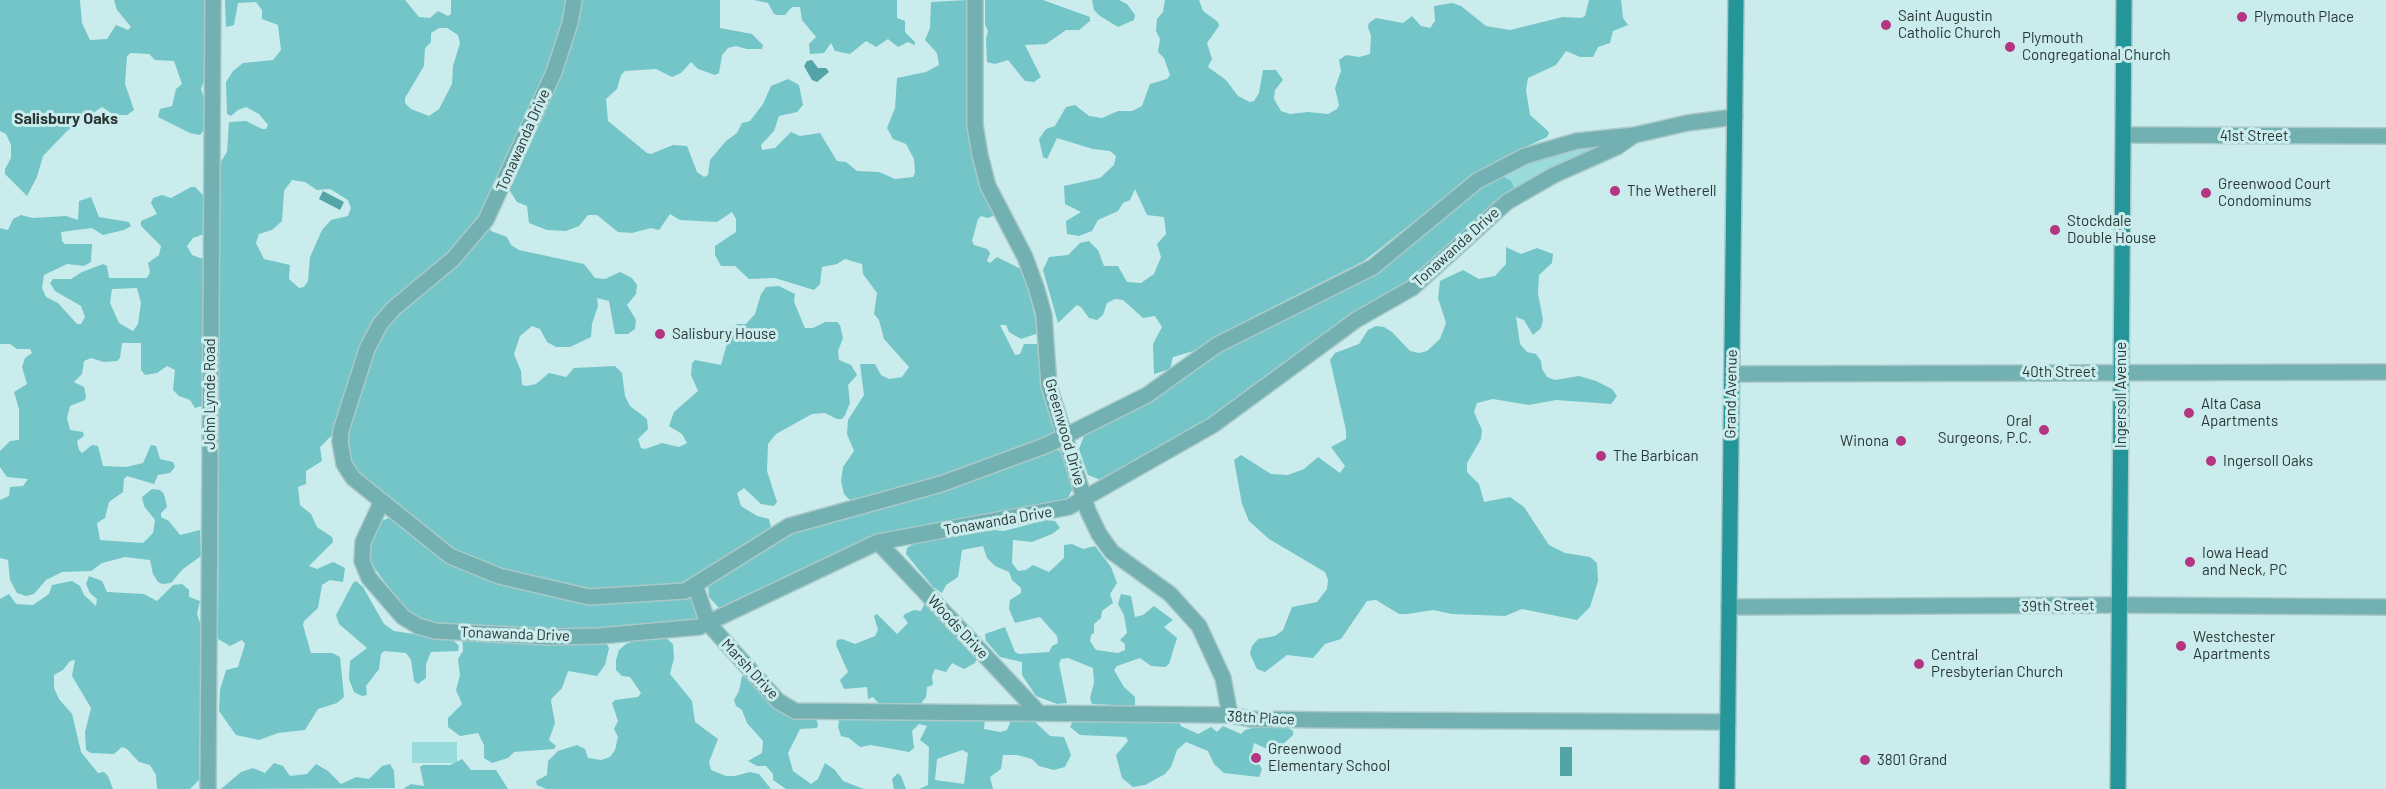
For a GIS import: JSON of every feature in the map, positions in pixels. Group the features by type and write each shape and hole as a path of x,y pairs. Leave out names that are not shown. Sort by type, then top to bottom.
{"main road":[{"name":"Grand Avenue","path":"1728,789 1736,0"},
{"name":"Ingersoll Avenue","path":"2118,789 2124,0"}],"street":[{"name":"John Lynde Road","path":"208,789 213,0"},
{"name":"Tonawanda Drive","path":"574,0 570,23 554,72 486,220 453,259 394,308 380,324 367,349 341,430 341,453 353,478 450,556 499,576 590,597 685,591 789,526 941,484 1066,435 1148,395 1217,345 1372,267 1477,182 1500,167 1551,147 1577,141 1635,135 1687,123 1735,117"},
{"name":"Greenwood Drive","path":"975,0 975,125 980,155 988,186 1022,251 1036,287 1044,315 1049,386 1092,521 1112,552 1170,594 1199,626 1223,678 1230,716"},
{"name":"Tonawanda Drive","path":"382,501 363,542 362,561 369,578 403,617 418,626 435,631 550,638 607,636 699,627 878,542 1059,510 1085,498 1213,425 1356,320 1412,288 1507,202 1554,175 1617,147 1635,135"},
{"name":"41st Street","path":"2123,135 2386,136"},
{"name":"40th Street","path":"1732,374 2386,372"},
{"name":"Woods Drive","path":"878,542 1038,712"},
{"path":"695,585 708,623"},
{"name":"39th Street","path":"1729,607 2119,605 2386,607"},
{"name":"Marsh Drive","path":"708,623 778,701 795,711"},
{"name":"38th Place","path":"795,711 1038,712 1321,720 1728,722"}],"shaded area":[{"path":"0,0 80,0 82,23 90,40 107,39 116,25 128,30 131,27 117,10 114,0 205,0 204,81 201,89 204,98 204,130 200,135 190,133 158,117 160,109 172,106 176,89 182,84 174,61 155,60 149,54 131,53 127,56 125,84 134,110 127,115 114,115 102,107 68,130 43,156 37,177 27,196 5,174 11,158 11,145 6,134 0,131"},
{"path":"225,0 405,0 419,17 430,18 438,11 448,16 451,14 451,0 570,0 561,39 486,207 459,244 395,302 337,436 330,437 320,447 322,461 306,471 306,484 298,487 300,505 311,514 317,527 332,537 333,542 309,566 317,569 333,562 345,568 343,582 330,580 322,585 318,608 304,621 303,625 311,653 332,653 340,657 344,697 337,703 318,709 305,730 278,733 259,740 236,735 219,711 220,690 226,670 238,667 245,644 242,640 230,646 218,639 220,163 227,152 229,122 246,121 262,129 266,129 268,125 259,114 246,107 231,116 227,114 226,82 233,71 243,63 273,60 281,50 278,25 262,19 262,10 256,2 238,3 234,25 226,27","holes":["439,28 447,28 458,35 460,43 453,66 452,84 439,109 429,116 411,109 405,103 405,98 424,66 425,48 431,42 431,33","292,180 305,182 317,190 330,189 348,200 351,208 348,216 331,220 322,230 310,257 308,281 304,287 299,288 289,279 290,265 264,259 256,243 259,234 272,230 282,221 284,191"]},
{"path":"581,0 720,0 720,28 752,34 763,45 762,49 736,46 728,48 722,55 719,73 715,75 698,69 691,62 681,73 672,77 656,69 625,71 621,75 617,89 606,99 608,121 647,153 651,154 673,145 687,146 697,172 704,177 708,175 710,160 726,141 737,133 742,123 750,121 763,104 771,86 788,79 799,85 803,105 797,112 779,116 774,131 761,145 762,150 775,148 791,132 800,136 820,133 837,161 846,162 857,171 879,172 895,179 913,177 915,173 914,159 906,144 893,139 887,128 895,108 897,78 926,72 939,65 937,53 925,40 930,28 931,2 968,0 969,125 995,215 988,218 981,216 978,219 972,241 974,245 987,249 990,253 987,261 990,263 997,257 1023,270 1039,333 1021,339 1009,332 1006,325 1000,325 1015,355 1020,354 1024,344 1040,344 1056,431 1054,435 957,473 851,501 844,494 841,481 843,467 854,451 847,434 848,420 864,395 860,364 875,364 881,375 889,379 902,377 909,367 884,339 879,320 874,314 877,293 863,274 862,264 845,259 837,264 822,267 820,284 814,290 775,278 749,279 735,266 721,266 715,255 715,246 736,232 736,219 732,212 717,222 680,220 670,214 659,230 651,228 632,233 618,232 597,215 588,215 579,226 566,231 547,230 529,223 527,206 517,202 508,188 565,62"},
{"path":"754,0 897,0 897,18 905,21 905,32 915,42 915,45 908,42 898,47 888,39 876,47 866,41 850,54 835,51 831,43 824,53 810,54 809,44 816,37 802,20 800,7 792,7 785,15 778,15 774,14 768,3"},
{"path":"985,0 1043,0 1090,17 1090,21 1079,30 1066,30 1046,44 1025,45 1041,77 1034,82 1025,81 1008,60 995,64 987,62 988,31 985,24"},
{"path":"1092,0 1119,0 1127,4 1135,15 1134,20 1118,27 1094,10"},
{"path":"1165,0 1199,0 1203,11 1218,22 1219,26 1207,43 1212,59 1208,67 1226,80 1238,96 1250,102 1254,101 1259,93 1263,70 1276,70 1283,80 1275,90 1274,99 1281,111 1290,114 1308,112 1328,114 1337,109 1339,105 1335,88 1341,71 1339,60 1346,55 1359,57 1370,54 1371,36 1368,27 1369,23 1376,18 1403,23 1412,16 1421,26 1430,28 1435,21 1434,6 1452,3 1461,6 1486,26 1510,30 1563,17 1581,18 1585,16 1589,0 1621,0 1623,18 1628,25 1613,31 1610,43 1598,47 1593,57 1580,57 1566,51 1556,65 1528,78 1526,90 1530,115 1547,130 1549,133 1547,137 1504,157 1472,176 1364,261 1251,318 1197,350 1173,357 1170,369 1154,374 1153,344 1162,327 1155,316 1143,318 1123,300 1115,299 1107,303 1103,315 1097,320 1089,318 1077,305 1058,323 1043,270 1049,257 1068,255 1080,243 1089,241 1098,250 1104,266 1118,266 1127,282 1141,283 1154,274 1161,257 1157,244 1166,234 1164,217 1147,215 1135,189 1130,200 1123,203 1118,211 1098,220 1092,231 1079,236 1067,234 1066,221 1081,212 1065,204 1064,186 1100,178 1114,165 1116,156 1110,151 1093,149 1057,138 1047,159 1043,157 1039,139 1046,129 1055,126 1066,107 1075,105 1089,116 1102,118 1118,111 1132,111 1142,106 1150,84 1167,79 1170,75 1164,58 1158,52 1160,39 1156,31 1157,19 1163,12"},
{"path":"812,60 818,68 826,68 829,72 817,82 812,80 804,66 807,61"},
{"path":"1612,140 1515,190 1498,174 1539,156"},
{"path":"1498,174 1511,181 1515,190 1480,215 1410,283 1227,408 1103,481 1088,475 1079,449 1084,436 1151,400 1230,344 1364,276"},
{"path":"191,187 195,187 204,196 204,234 193,238 187,246 192,255 203,259 202,406 195,408 190,400 179,396 173,390 175,370 167,366 157,373 145,375 141,370 141,343 122,343 120,358 117,361 104,362 91,358 84,361 82,374 74,382 84,387 85,400 70,406 67,418 70,430 83,432 84,436 77,441 79,450 82,453 92,445 98,446 103,466 126,467 143,463 151,445 156,446 160,459 173,462 175,467 170,473 158,475 154,484 127,476 124,479 123,492 109,502 105,518 97,523 100,540 143,543 153,533 155,520 144,506 142,497 152,489 160,490 164,494 167,507 161,513 161,517 169,521 180,535 200,530 201,556 183,569 171,583 158,582 153,574 150,560 125,557 102,563 91,571 62,572 46,580 34,594 26,596 17,593 10,580 8,560 0,558 0,500 9,496 10,487 23,486 28,479 7,477 0,467 0,451 10,441 19,440 19,409 14,392 27,384 22,367 25,358 32,353 30,349 17,349 10,344 0,344 0,228 8,230 13,219 21,215 33,218 66,216 78,220 79,201 91,197 99,217 129,222 131,226 124,230 103,235 92,228 61,232 62,241 65,244 92,244 91,262 84,266 67,264 44,275 42,288 46,297 58,303 77,324 81,324 85,317 81,306 55,291 50,283 53,279 71,279 103,264 107,266 109,278 147,278 150,272 148,263 159,255 161,246 141,226 141,221 157,214 151,203 153,198 162,195 171,198","holes":["137,288 141,303 138,324 133,331 119,323 110,303 112,289"]},
{"path":"323,191 344,202 340,210 319,199"},
{"path":"488,224 491,231 507,237 511,245 519,250 584,264 595,278 605,279 620,272 632,278 637,285 636,294 627,305 636,320 635,329 628,334 615,334 609,301 597,298 598,306 592,324 591,337 570,347 556,347 547,342 540,329 532,326 520,336 514,354 521,371 522,385 527,386 536,384 549,373 566,377 574,368 615,366 622,373 625,396 630,406 647,419 648,429 638,439 641,448 645,449 662,443 679,447 687,443 682,434 669,426 674,412 698,391 691,375 692,363 695,360 721,365 731,329 737,324 746,324 755,314 761,294 766,287 779,286 795,294 794,302 805,328 813,328 825,322 837,322 840,325 843,338 838,351 839,360 851,365 857,375 848,385 850,403 845,415 842,419 837,419 825,413 812,414 776,434 768,444 767,471 777,502 774,506 761,504 744,488 737,493 741,506 757,516 769,519 771,527 684,584 595,591 507,570 468,556 440,540 362,478 352,462 348,435 373,350 391,319"},
{"path":"1506,247 1521,254 1537,248 1553,254 1552,263 1539,275 1538,293 1543,320 1541,328 1533,335 1524,320 1516,317 1520,344 1527,352 1536,354 1547,377 1555,380 1579,376 1612,389 1617,396 1611,404 1556,400 1529,405 1493,399 1477,403 1474,412 1482,430 1481,439 1467,463 1467,472 1479,484 1484,502 1510,497 1524,507 1549,545 1565,553 1590,557 1597,563 1598,581 1590,607 1577,620 1522,609 1505,616 1452,614 1433,610 1399,614 1376,600 1367,601 1341,639 1325,644 1313,658 1287,655 1265,672 1257,669 1250,654 1252,646 1258,639 1275,636 1283,630 1292,607 1317,602 1327,589 1328,580 1325,572 1269,539 1249,521 1242,504 1234,460 1241,455 1271,474 1288,475 1304,469 1318,457 1340,473 1345,466 1331,447 1346,439 1330,360 1335,353 1359,344 1368,330 1376,326 1384,327 1392,332 1410,351 1419,353 1427,351 1440,339 1446,323 1438,298 1440,281 1463,270 1479,279 1495,276 1506,264"},
{"path":"1053,448 1062,452 1074,486 1067,500 917,529 720,609 709,597 708,584 792,529"},
{"path":"391,517 443,554 532,588 686,596 691,597 701,616 695,621 588,630 430,623 415,617 401,604 370,562 369,545 379,522"},
{"path":"1046,520 1055,521 1060,528 1032,542 1013,540 1012,563 1018,571 1026,570 1033,565 1049,572 1064,558 1064,545 1072,544 1083,549 1095,546 1111,567 1117,583 1110,594 1113,603 1102,611 1101,618 1094,624 1094,633 1090,641 1096,650 1118,653 1125,650 1125,644 1120,640 1127,633 1124,615 1118,604 1121,594 1131,596 1135,617 1143,615 1154,606 1173,620 1164,627 1177,638 1169,664 1165,667 1151,666 1140,658 1117,666 1114,670 1124,687 1135,697 1135,706 1092,704 1090,698 1094,683 1093,668 1068,658 1061,659 1059,664 1067,703 1057,704 1036,696 1022,675 1022,662 1000,657 986,641 985,634 1005,627 1015,652 1019,654 1049,652 1052,646 1058,643 1057,636 1040,617 1015,623 1009,609 1010,600 1021,593 1021,588 1012,580 1009,572 995,566 987,558 983,546 962,550 958,577 946,585 942,593 933,587 906,554 907,548 915,543 994,530 1004,531"},
{"path":"89,576 102,581 107,592 144,594 157,601 173,585 182,584 189,590 189,597 200,601 197,614 201,626 199,780 190,789 157,789 156,775 150,765 139,762 127,749 122,747 114,754 91,753 86,750 85,732 91,708 72,676 75,660 70,661 63,670 54,675 54,688 59,699 72,714 81,752 98,773 104,772 108,776 113,789 0,789 0,599 9,594 16,604 33,605 49,594 52,585 72,581 80,586 84,595 96,606 97,599 90,593 86,584"},
{"path":"356,581 363,587 384,624 394,631 453,640 459,646 458,651 431,652 426,664 426,678 418,684 414,681 411,660 406,653 384,651 381,654 379,669 366,686 367,695 362,696 354,692 349,679 350,661 367,648 339,624 336,615"},
{"path":"925,603 977,658 975,663 964,669 952,663 946,672 935,669 932,676 933,685 927,687 926,697 919,706 880,705 873,697 868,699 867,687 844,689 840,680 848,672 836,645 837,640 842,639 855,644 875,636 878,630 874,616 877,614 897,634 908,623 903,616 914,610 921,611"},
{"path":"462,636 605,641 609,648 605,665 597,676 568,671 562,688 552,698 555,723 549,740 556,746 554,749 514,752 508,758 492,763 484,758 484,745 478,733 460,736 448,727 448,718 462,704 456,690 460,675 458,659 463,651"},
{"path":"643,638 666,638 673,644 674,658 670,674 692,701 695,722 718,739 709,762 711,770 726,776 750,772 759,774 771,789 546,789 537,785 536,781 547,775 548,761 558,751 577,745 585,749 588,758 601,760 610,757 615,750 618,737 614,729 618,721 612,703 615,700 638,697 641,693 630,677 622,676 616,670 616,660 619,650 626,644"},
{"path":"742,676 748,677 784,715 815,717 817,728 800,729 788,753 793,771 811,784 818,779 825,763 835,770 843,781 864,789 786,789 773,780 773,774 766,766 757,766 748,761 762,753 763,741 747,723 742,710 736,706 734,700 739,691"},
{"path":"840,717 985,718 984,729 1000,732 1007,730 1012,718 1033,720 1050,736 1064,737 1071,755 1065,767 1054,770 1039,766 1032,759 1017,755 1003,755 1001,769 990,777 993,789 919,789 928,785 929,747 920,740 927,726 919,724 912,731 914,748 909,752 871,745 860,747 849,738 841,736 838,727","holes":["962,750 968,753 964,784 935,780 937,759"]},
{"path":"1074,719 1178,720 1181,726 1198,734 1211,727 1217,732 1223,726 1241,734 1245,730 1260,726 1285,726 1293,731 1293,735 1280,747 1267,749 1254,743 1252,752 1262,769 1259,777 1224,773 1214,764 1208,751 1186,742 1177,750 1171,767 1165,774 1145,785 1133,787 1122,778 1116,755 1128,741 1126,737 1080,735 1070,727"},
{"path":"412,742 457,742 457,763 412,763"},
{"path":"1560,747 1572,747 1572,776 1560,776"},
{"path":"462,759 471,770 496,770 508,789 403,789 411,784 424,786 420,767 423,765 450,765"},
{"path":"274,763 283,766 290,776 307,774 316,764 328,771 341,784 356,777 369,779 382,766 390,764 394,771 395,788 221,789 241,772 253,768 265,773"},
{"path":"898,773 906,789 894,789 892,779"}],"place":[{"name":"Plymouth Place","path":"2242,17"},
{"name":"Saint Augustin Catholic Church","path":"1886,25"},
{"name":"Plymouth Congregational Church","path":"2010,47"},
{"name":"The Wetherell","path":"1615,191"},
{"name":"Greenwood Court Condominums","path":"2206,193"},
{"name":"Stockdale Double House","path":"2055,230"},
{"name":"Salisbury House","path":"660,334"},
{"name":"Alta Casa Apartments","path":"2189,413"},
{"name":"Oral Surgeons, P.C.","path":"2044,430"},
{"name":"Winona","path":"1901,441"},
{"name":"The Barbican","path":"1601,456"},
{"name":"Ingersoll Oaks","path":"2211,461"},
{"name":"Iowa Head and Neck, PC","path":"2190,562"},
{"name":"Westchester Apartments","path":"2181,646"},
{"name":"Central Presbyterian Church","path":"1919,664"},
{"name":"Greenwood Elementary School","path":"1256,758"},
{"name":"3801 Grand","path":"1865,760"}],"district":[{"name":"Salisbury Oaks","path":"66,119"}]}
